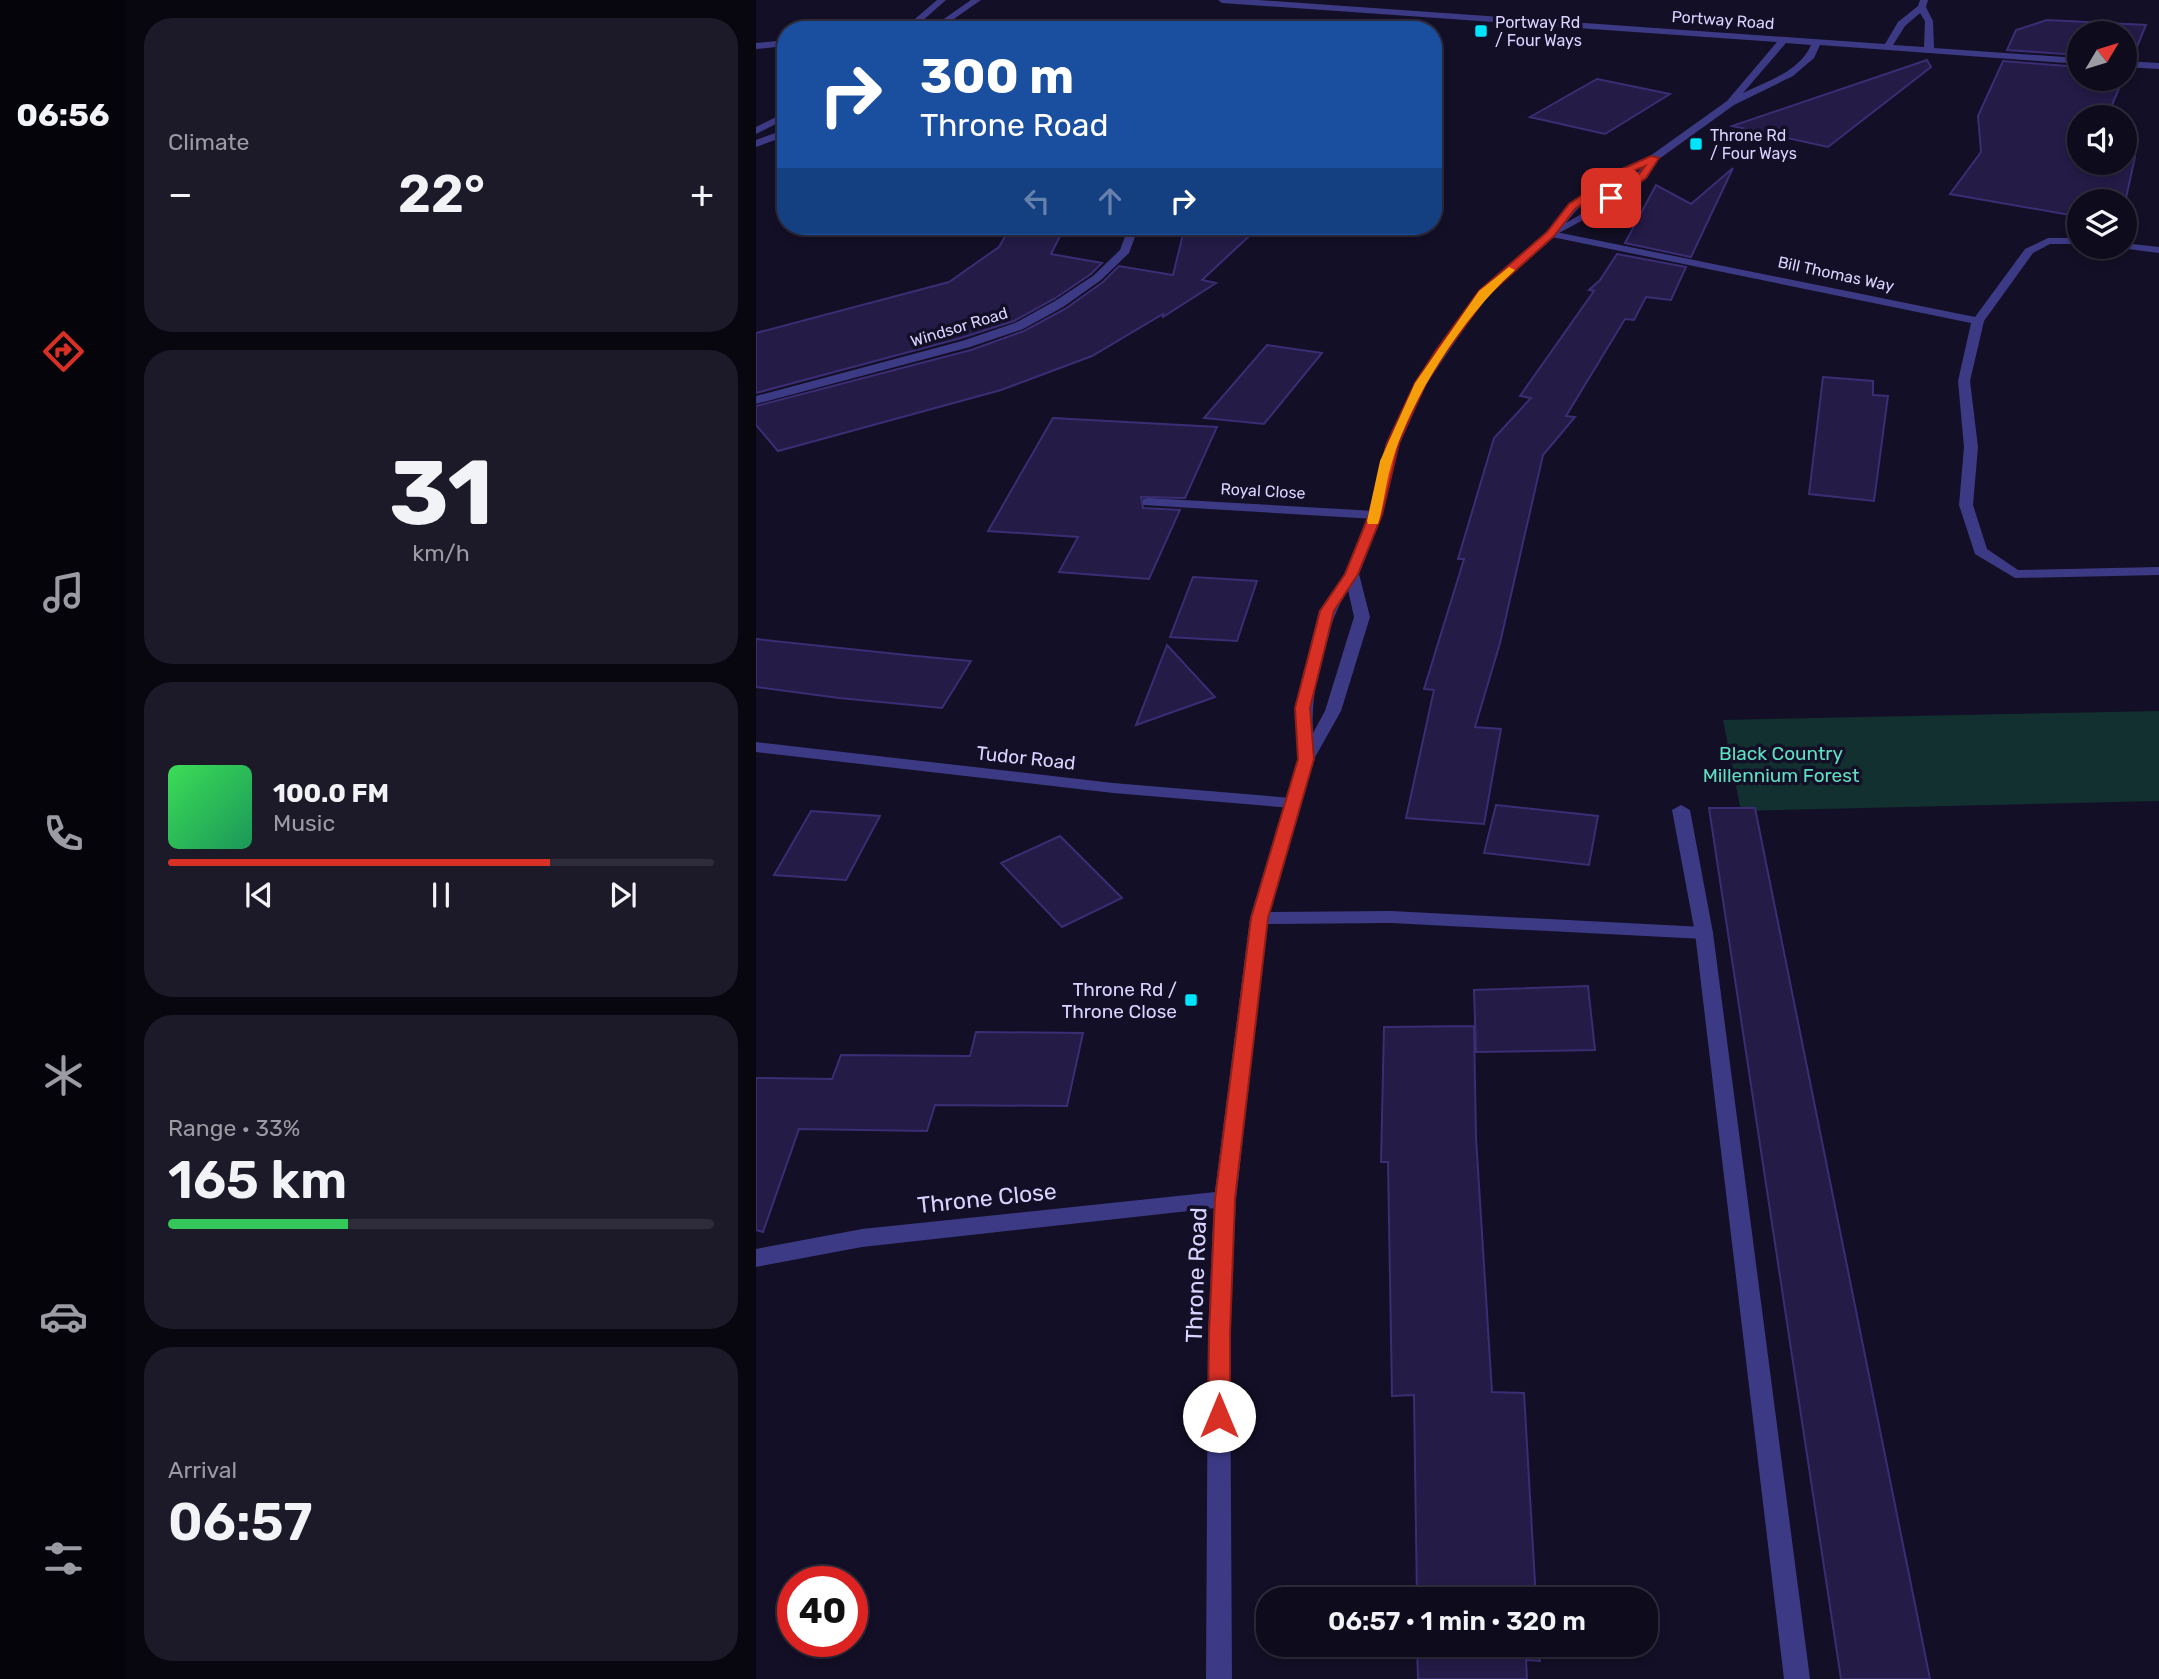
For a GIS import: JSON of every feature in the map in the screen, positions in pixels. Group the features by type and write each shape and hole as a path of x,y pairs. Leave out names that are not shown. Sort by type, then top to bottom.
{"street":[{"path":"917,21 942,0"},
{"path":"946,21 977,0"},
{"name":"Portway Road","path":"1223,0 2067,60"},
{"path":"1888,48 1902,24 1923,3 1929,21 1929,51"},
{"name":"Throne Road","path":"1731,103 1749,79 1769,63 1783,40"},
{"name":"Throne Road","path":"1306,759 1303,708 1327,611 1352,574 1375,515 1386,461 1420,383 1483,293 1551,234 1572,206 1623,172 1654,158 1731,103 1790,74 1811,56 1817,42"},
{"path":"756,46 777,44"},
{"path":"2137,65 2159,66"},
{"path":"756,131 777,119"},
{"path":"756,144 777,136"},
{"name":"Throne Road","path":"1551,234 1588,216 1643,176 1654,158"},
{"name":"Bill Thomas Way","path":"1551,234 1978,321"},
{"name":"Windsor Road","path":"756,400 966,344 1019,326 1059,304 1097,278 1125,251 1131,235"},
{"path":"2067,241 2048,241 2029,251 1978,321 1964,381 1971,447 1966,505 1980,551 2015,574 2159,571"},
{"path":"2137,247 2159,250"},
{"name":"Royal Close","path":"1148,502 1375,515"},
{"name":"Throne Road","path":"1219,1679 1219,1334 1225,1199 1259,918 1306,759 1333,711 1362,617 1352,574"},
{"name":"Tudor Road","path":"756,747 1100,787 1292,803"},
{"path":"1681,810 1704,933 1797,1679"},
{"path":"1259,918 1391,918 1704,933"},
{"name":"Throne Close","path":"756,1258 862,1238 1225,1199"}],"green space":[{"name":"Black Country Millennium Forest","path":"2159,711 2159,801 1741,811 1723,720"}],"building":[{"path":"2047,20 2067,21 2067,54 2007,50 2016,30"},
{"path":"2137,25 2146,25 2137,47"},
{"path":"1927,60 1931,67 1828,147 1732,126"},
{"path":"2003,61 2067,66 2067,91 2118,91 2112,105 2067,105 2067,175 2131,175 2128,189 2067,189 2067,214 1950,194 1981,152 1978,116"},
{"path":"1597,79 1670,94 1605,134 1530,117"},
{"path":"1733,168 1691,257 1625,243 1656,185 1691,204"},
{"path":"1006,235 1060,235 1051,254 1102,263 1091,274 1054,299 1014,321 961,338 756,393 756,333 949,282 999,247"},
{"path":"1183,235 1250,235 1202,280 1216,283 1163,317 1163,314 1092,356 1001,390 778,451 756,425 756,406 971,350 1024,331 1065,309 1103,282 1119,266 1173,275"},
{"path":"1617,254 1686,267 1671,300 1646,297 1634,320 1625,319 1566,416 1575,417 1543,455 1500,643 1475,727 1501,729 1484,824 1406,818 1434,690 1424,689 1464,559 1458,559 1494,438 1531,398 1520,396 1594,291 1589,290 1600,280"},
{"path":"1267,345 1322,353 1264,424 1204,418"},
{"path":"1823,377 1873,381 1873,395 1888,396 1874,501 1809,494"},
{"path":"1053,418 1217,427 1185,498 1141,497 1143,508 1180,510 1149,579 1059,572 1078,537 988,531"},
{"path":"1193,577 1257,581 1237,641 1170,637"},
{"path":"756,639 971,661 942,708 839,698 756,687"},
{"path":"1167,645 1215,697 1136,725"},
{"path":"1496,805 1598,816 1589,865 1484,853"},
{"path":"1709,808 1755,808 1930,1679 1841,1679"},
{"path":"811,811 880,816 846,880 774,875"},
{"path":"1060,836 1122,898 1062,927 1001,863"},
{"path":"1588,986 1595,1050 1476,1052 1474,990"},
{"path":"1474,1026 1476,1138 1492,1392 1524,1393 1535,1587 1417,1587 1414,1395 1392,1396 1388,1162 1381,1162 1384,1027"},
{"path":"976,1032 1083,1033 1067,1106 935,1105 927,1131 799,1129 763,1232 756,1230 756,1078 832,1079 841,1055 970,1056"},
{"path":"1417,1657 1540,1657 1540,1661 1526,1660 1527,1679 1418,1679"}],"slow traffic":[{"path":"1373,521 1386,461 1420,383 1483,293 1509,270"}],"place":[{"name":"Portway Rd / Four Ways","path":"1481,31"},
{"name":"Throne Rd / Four Ways","path":"1696,144"},
{"name":"Throne Rd / Throne Close","path":"1191,1000"}],"route":[{"path":"1219,1416 1219,1334 1225,1199 1259,918 1306,759 1303,708 1327,611 1352,574 1375,515 1386,461 1393,443 1420,383 1441,351 1483,293 1551,234 1572,206 1623,172 1654,158 1643,176 1611,198"}]}
